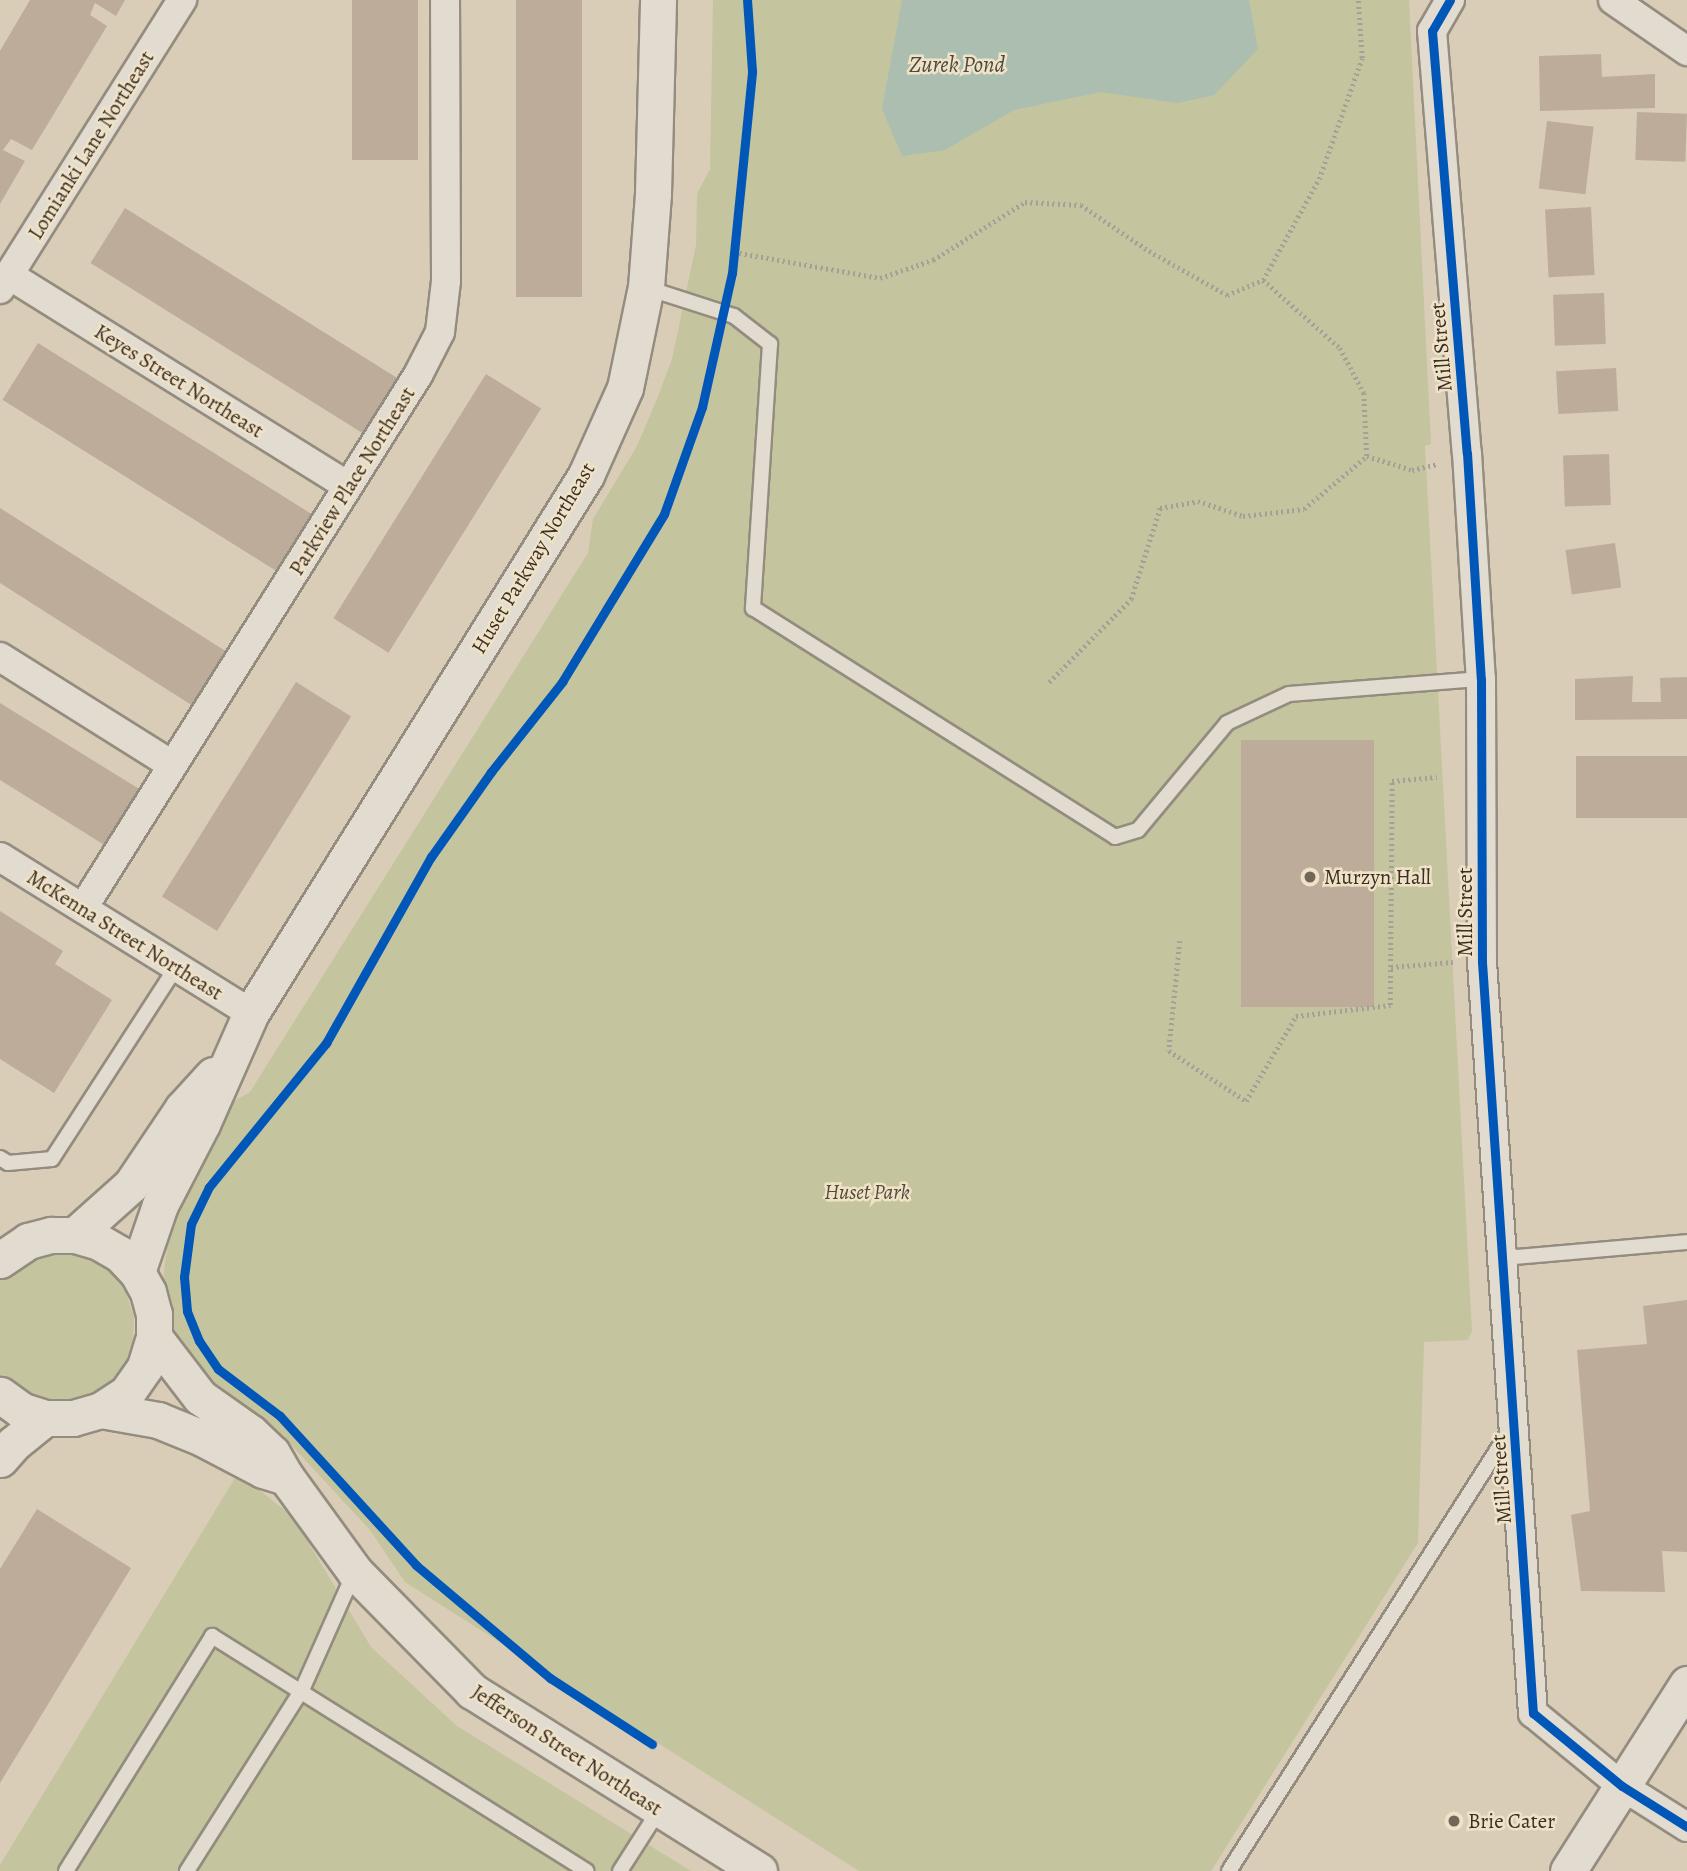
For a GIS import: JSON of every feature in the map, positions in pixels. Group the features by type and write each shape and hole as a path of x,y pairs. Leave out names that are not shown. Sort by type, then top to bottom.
{"street":[{"name":"Lomianki Lane Northeast","path":"5,282 182,0"},
{"name":"Parkview Place Northeast","path":"83,908 418,375 440,332 446,281 445,0"},
{"name":"Huset Parkway Northeast","path":"137,1272 160,1205 202,1124 251,1013 586,475 625,388 646,287 653,193 658,0"},
{"name":"Mill Street","path":"1450,0 1432,31 1467,453 1480,679 1482,962 1533,1713 1622,1786 1687,1827"},
{"path":"1613,0 1687,51"},
{"name":"Keyes Street Northeast","path":"5,282 348,486"},
{"path":"0,657 172,765"},
{"name":"McKenna Street Northeast","path":"0,857 251,1013"},
{"name":"Huset Parkway Northeast","path":"75,1235 131,1185 182,1109 230,1057"},
{"path":"0,1395 22,1410 45,1418 74,1418 101,1410 127,1393 145,1367 154,1337 154,1314 148,1292 137,1272 120,1254 99,1242 75,1235 51,1235 4,1251"},
{"name":"Jefferson Street Northeast","path":"154,1337 200,1397 272,1453 286,1478 355,1572 472,1691 759,1871"},
{"path":"101,1410 158,1420 202,1438 263,1470 286,1478"},
{"path":"0,1459 13,1444 45,1418"},
{"path":"1568,1871 1687,1684"}],"lane":[{"path":"646,287 734,316 770,344 753,608 1115,837 1138,830 1227,723 1289,694 1480,679"},
{"path":"0,1158 8,1163 52,1159 176,967"},
{"path":"1504,1258 1687,1242"},
{"path":"1229,1871 1515,1423"},
{"path":"187,1871 302,1690 355,1572"},
{"path":"66,1871 212,1636 302,1690 586,1871"},
{"path":"620,1871 659,1810"}],"path":[{"path":"733,252 880,278 933,260 1026,201 1081,205 1149,251 1227,295 1263,280 1320,179 1362,58 1358,0"},
{"path":"723,312 735,238"},
{"path":"1263,280 1340,348 1364,393 1367,456"},
{"path":"1367,456 1412,470 1467,453"},
{"path":"1049,682 1131,599 1160,508 1198,501 1243,516 1304,509 1367,456"},
{"path":"1180,940 1169,1051 1246,1101 1296,1016 1390,1005 1392,781 1437,777"},
{"path":"1391,967 1482,962"}],"green space":[{"name":"Huset Park","path":"713,0 1409,0 1431,444 1425,446 1472,1331 1468,1340 1424,1342 1418,1543 1211,1871 859,1871 405,1582 370,1530 293,1447 201,1380 165,1330 163,1279 170,1226 187,1186 230,1103 250,1092 588,553 593,519 637,446 657,399 672,359 696,245 697,194 710,169"},
{"path":"65,1252 90,1258 111,1272 126,1293 134,1317 133,1343 124,1367 108,1386 88,1398 64,1404 39,1402 18,1392 0,1376 0,1281 16,1266 39,1255"},
{"path":"238,1473 293,1517 371,1647 457,1726 691,1871 0,1871 0,1865"}],"water":[{"name":"Zurek Pond","path":"902,0 1249,0 1258,49 1214,95 1178,103 1101,92 1014,110 945,150 902,156 882,109"}],"building":[{"path":"30,0 125,0 116,16 95,3 90,15 107,26 32,150 11,139 3,150 25,161 0,204 0,51"},
{"path":"352,0 418,0 418,160 352,160"},
{"path":"516,0 582,0 582,297 516,297"},
{"path":"1601,54 1602,77 1655,74 1655,108 1540,111 1539,56"},
{"path":"1637,112 1687,114 1685,162 1635,160"},
{"path":"1547,121 1594,127 1585,194 1539,188"},
{"path":"1591,207 1595,275 1549,277 1545,209"},
{"path":"125,208 397,378 363,433 91,263"},
{"path":"1604,293 1606,344 1555,346 1553,295"},
{"path":"38,343 313,515 277,572 2,400"},
{"path":"1616,368 1618,411 1558,414 1556,371"},
{"path":"486,374 541,408 389,653 333,618"},
{"path":"1609,454 1611,505 1565,507 1563,456"},
{"path":"0,508 227,652 193,706 0,583"},
{"path":"1615,543 1621,588 1572,595 1565,550"},
{"path":"1633,676 1632,702 1661,702 1660,678 1687,677 1687,719 1575,720 1575,679"},
{"path":"296,682 351,716 217,931 162,897"},
{"path":"0,703 141,790 106,846 0,780"},
{"name":"Murzyn Hall","path":"1241,740 1374,740 1374,1007 1241,1007"},
{"path":"1576,756 1687,756 1687,818 1576,818"},
{"path":"0,911 63,951 55,964 112,1000 54,1093 0,1059"},
{"path":"1687,1300 1687,1552 1662,1551 1665,1592 1581,1591 1571,1515 1590,1511 1577,1350 1647,1344 1643,1306"},
{"path":"37,1509 131,1568 0,1783 0,1569"}],"cycle path":[{"path":"652,1744 550,1678 416,1565 280,1416 218,1369 199,1341 187,1311 184,1277 191,1224 209,1187 326,1043 431,857 491,772 562,682 664,514 702,407 732,273 752,71 747,0"},
{"path":"1450,0 1432,31 1467,453 1481,679 1482,962 1533,1713 1622,1786 1687,1827"}],"place":[{"name":"Murzyn Hall","path":"1310,877"},
{"name":"Brie Cater","path":"1454,1821"}]}
